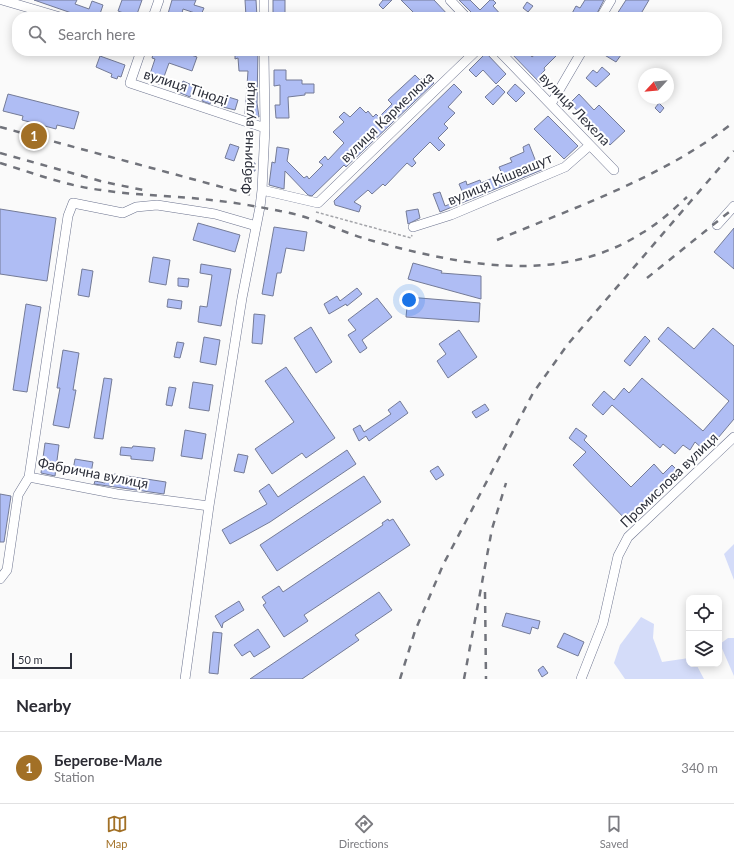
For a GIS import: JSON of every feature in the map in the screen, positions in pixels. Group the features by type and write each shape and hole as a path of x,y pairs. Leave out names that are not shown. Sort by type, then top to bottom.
{"street":[{"path":"2,0 43,12"},
{"path":"155,12 159,0"},
{"path":"264,0 264,12"},
{"path":"450,0 461,12"},
{"path":"604,12 611,0"},
{"name":"вулиця Тіноді","path":"139,56 130,83 265,128"},
{"name":"Фабрична вулиця","path":"256,226 215,214 157,205 136,207 123,213 73,203 68,216 29,477 117,494 209,506 242,298 256,226 262,190 265,128 264,56"},
{"name":"вулиця Кармелюка","path":"318,203 471,56"},
{"name":"вулиця Лехела","path":"504,56 614,170"},
{"path":"551,104 579,56"},
{"name":"вулиця Кішвашут","path":"413,227 451,215 565,167 590,145"},
{"path":"262,190 318,203"},
{"path":"718,225 734,206"},
{"name":"Промислова вулиця","path":"581,679 603,623 618,556 628,537 734,437"},
{"path":"0,578 6,570 18,495 29,477"},
{"path":"185,679 209,506"}],"path":[{"path":"318,203 311,211 411,238 413,227"}],"water":[{"path":"734,544 734,580 724,554"},
{"path":"641,617 654,624 653,638 662,662 686,658 686,667 698,667 704,679 625,679 614,663 620,645"},
{"path":"728,638 734,638 734,676 722,649 722,642"}],"building":[{"path":"34,0 77,0 75,4 89,9 92,1 103,5 101,12 69,12"},
{"path":"122,0 142,0 138,12 118,11"},
{"path":"172,0 196,0 194,5 204,8 202,12 192,12 183,9 182,12 168,12"},
{"path":"245,0 256,0 257,12 246,12"},
{"path":"273,0 285,0 285,12 273,12"},
{"path":"383,0 392,0 383,9 379,5"},
{"path":"401,0 434,0 445,12 413,12"},
{"path":"459,0 470,0 480,10 490,0 493,0 496,3 493,6 498,12 471,12"},
{"path":"585,0 604,0 598,12 573,12 576,6 580,8"},
{"path":"626,0 649,0 642,12 618,12"},
{"path":"527,2 533,6 528,12 523,8"},
{"path":"100,56 125,65 121,77 118,76 117,79 111,77 112,74 96,67"},
{"path":"153,56 197,57 192,71 169,63 161,85 148,80 155,59 152,58"},
{"path":"235,56 258,56 257,103 259,117 245,114 248,71 239,71 238,58 235,59"},
{"path":"483,56 489,56 506,74 496,84 483,70 476,77 469,70"},
{"path":"514,56 556,56 544,68 545,70 541,74 545,78 540,83"},
{"path":"606,56 620,56 616,62"},
{"path":"602,67 610,74 596,87 586,78 593,70 597,73"},
{"path":"274,70 286,70 286,80 302,80 302,84 314,84 314,93 305,93 305,95 288,97 289,118 276,118 275,105 280,105 280,85 274,86"},
{"path":"415,75 420,80 426,75 434,83 346,167 344,165 312,196 308,195 285,171 284,189 269,185 272,162 275,163 277,147 289,149 287,161 304,178 307,176 309,179 323,165 319,162 325,156 328,160 344,143 333,132 344,122 339,117 344,112 350,117 360,107 366,113 368,111 373,117 376,114 379,117 392,104 388,100"},
{"path":"183,81 194,86 190,97 178,92"},
{"path":"454,84 462,92 448,107 455,113 444,124 448,128 438,138 445,145 439,151 430,142 413,159 416,163 412,167 407,163 385,186 383,184 372,194 368,190 354,202 361,206 359,212 335,205 334,201"},
{"path":"515,84 525,93 516,102 507,93"},
{"path":"498,85 505,92 493,105 485,97"},
{"path":"205,91 214,94 210,104 202,101"},
{"path":"8,94 79,112 74,129 57,125 56,129 22,120 23,116 3,111"},
{"path":"579,94 594,110 599,105 625,131 610,145 570,103"},
{"path":"222,95 238,100 235,110 223,107 225,103 220,102"},
{"path":"660,104 664,108 660,113 655,108"},
{"path":"548,116 578,146 564,159 534,129"},
{"path":"230,144 239,147 234,161 225,158"},
{"path":"529,144 538,167 543,165 544,169 440,212 433,194 440,192 445,206 465,198 459,184 466,181 467,185 480,180 481,183 502,174 499,167 512,162 510,158 524,152 523,147"},
{"path":"248,163 255,163 255,171 248,171"},
{"path":"0,209 56,218 47,281 0,274"},
{"path":"418,209 420,218 408,224 406,211"},
{"path":"198,223 240,235 235,252 193,240"},
{"path":"274,227 307,232 304,251 286,248 281,273 277,273 273,296 262,294"},
{"path":"734,228 734,269 714,252"},
{"path":"153,257 170,260 166,285 149,282"},
{"path":"413,263 442,271 441,273 481,276 481,299 408,279"},
{"path":"201,264 231,269 221,326 198,322 200,306 207,307 212,275 200,273"},
{"path":"82,269 93,271 89,297 78,295"},
{"path":"178,278 189,279 188,287 178,286"},
{"path":"357,288 362,294 347,306 346,304 329,314 324,304 337,296 340,301"},
{"path":"408,297 480,303 479,322 406,317"},
{"path":"377,298 392,317 362,340 367,348 360,353 348,335 356,330 348,320"},
{"path":"168,299 182,301 181,309 167,307"},
{"path":"26,304 41,307 27,392 13,390"},
{"path":"254,314 265,315 262,344 252,343"},
{"path":"311,327 332,362 316,373 294,338"},
{"path":"668,327 694,349 713,328 734,346 734,419 718,438 715,436 704,450 695,442 690,450 683,445 675,454 663,444 660,448 612,405 603,415 592,405 604,391 614,400 624,388 629,393 642,378 703,431 729,401 658,339"},
{"path":"459,330 477,357 448,378 437,361 446,354 439,344"},
{"path":"645,336 650,341 630,366 624,361"},
{"path":"204,337 220,340 216,365 200,362"},
{"path":"177,342 184,343 180,358 174,357"},
{"path":"63,350 79,353 73,390 76,390 69,428 53,425 60,388 57,388"},
{"path":"286,367 335,438 306,458 302,453 272,474 255,449 294,422 265,381"},
{"path":"104,378 112,379 103,439 94,438"},
{"path":"193,382 213,385 209,411 189,408"},
{"path":"169,387 176,388 172,406 166,405"},
{"path":"400,401 408,413 369,441 366,436 359,441 353,429 360,425 364,432 391,414 388,410"},
{"path":"485,404 489,410 476,418 472,412"},
{"path":"576,428 587,436 584,440 631,487 654,464 663,474 672,465 680,473 629,523 573,465 586,452 569,438"},
{"path":"185,430 206,434 202,459 181,456"},
{"path":"45,443 59,445 55,476 41,473"},
{"path":"133,446 155,448 153,461 131,459 131,456 120,455 121,447 132,448"},
{"path":"347,450 356,464 270,522 230,544 222,530 267,504 259,491 269,484 278,497"},
{"path":"238,454 248,456 244,473 234,471"},
{"path":"75,459 93,462 91,473 73,470"},
{"path":"438,466 444,475 436,480 430,471"},
{"path":"107,473 166,482 164,494 94,484 95,481 105,483"},
{"path":"364,476 381,502 277,571 260,545"},
{"path":"0,494 11,496 4,542 0,542"},
{"path":"388,519 389,521 393,519 410,545 304,615 308,621 284,637 263,605 266,603 262,597 279,586 283,592 383,525 382,523"},
{"path":"379,592 392,610 355,635 359,640 302,679 250,679"},
{"path":"239,601 244,610 223,623 222,628 215,616"},
{"path":"506,613 540,621 538,629 532,627 530,634 502,626"},
{"path":"258,629 270,647 254,657 250,651 242,656 234,645"},
{"path":"213,632 222,633 218,674 209,673"},
{"path":"564,633 584,642 578,656 557,647"},
{"path":"543,666 548,673 542,677 538,670"}],"railway":[{"path":"497,240 650,175 679,159 734,122"},
{"path":"0,127 255,196"},
{"path":"400,679 415,631 443,565 533,393 568,344 734,151"},
{"path":"0,153 104,182 143,190"},
{"path":"0,163 76,186 129,193 216,200 291,213 366,239 400,248 470,262 506,266 541,265 576,260 610,250 648,229 666,216 687,197"},
{"path":"647,278 734,208"},
{"path":"464,679 492,529 506,483"},
{"path":"485,592 486,679"}],"place":[{"name":"Берегове-Мале","path":"34,136"}]}
